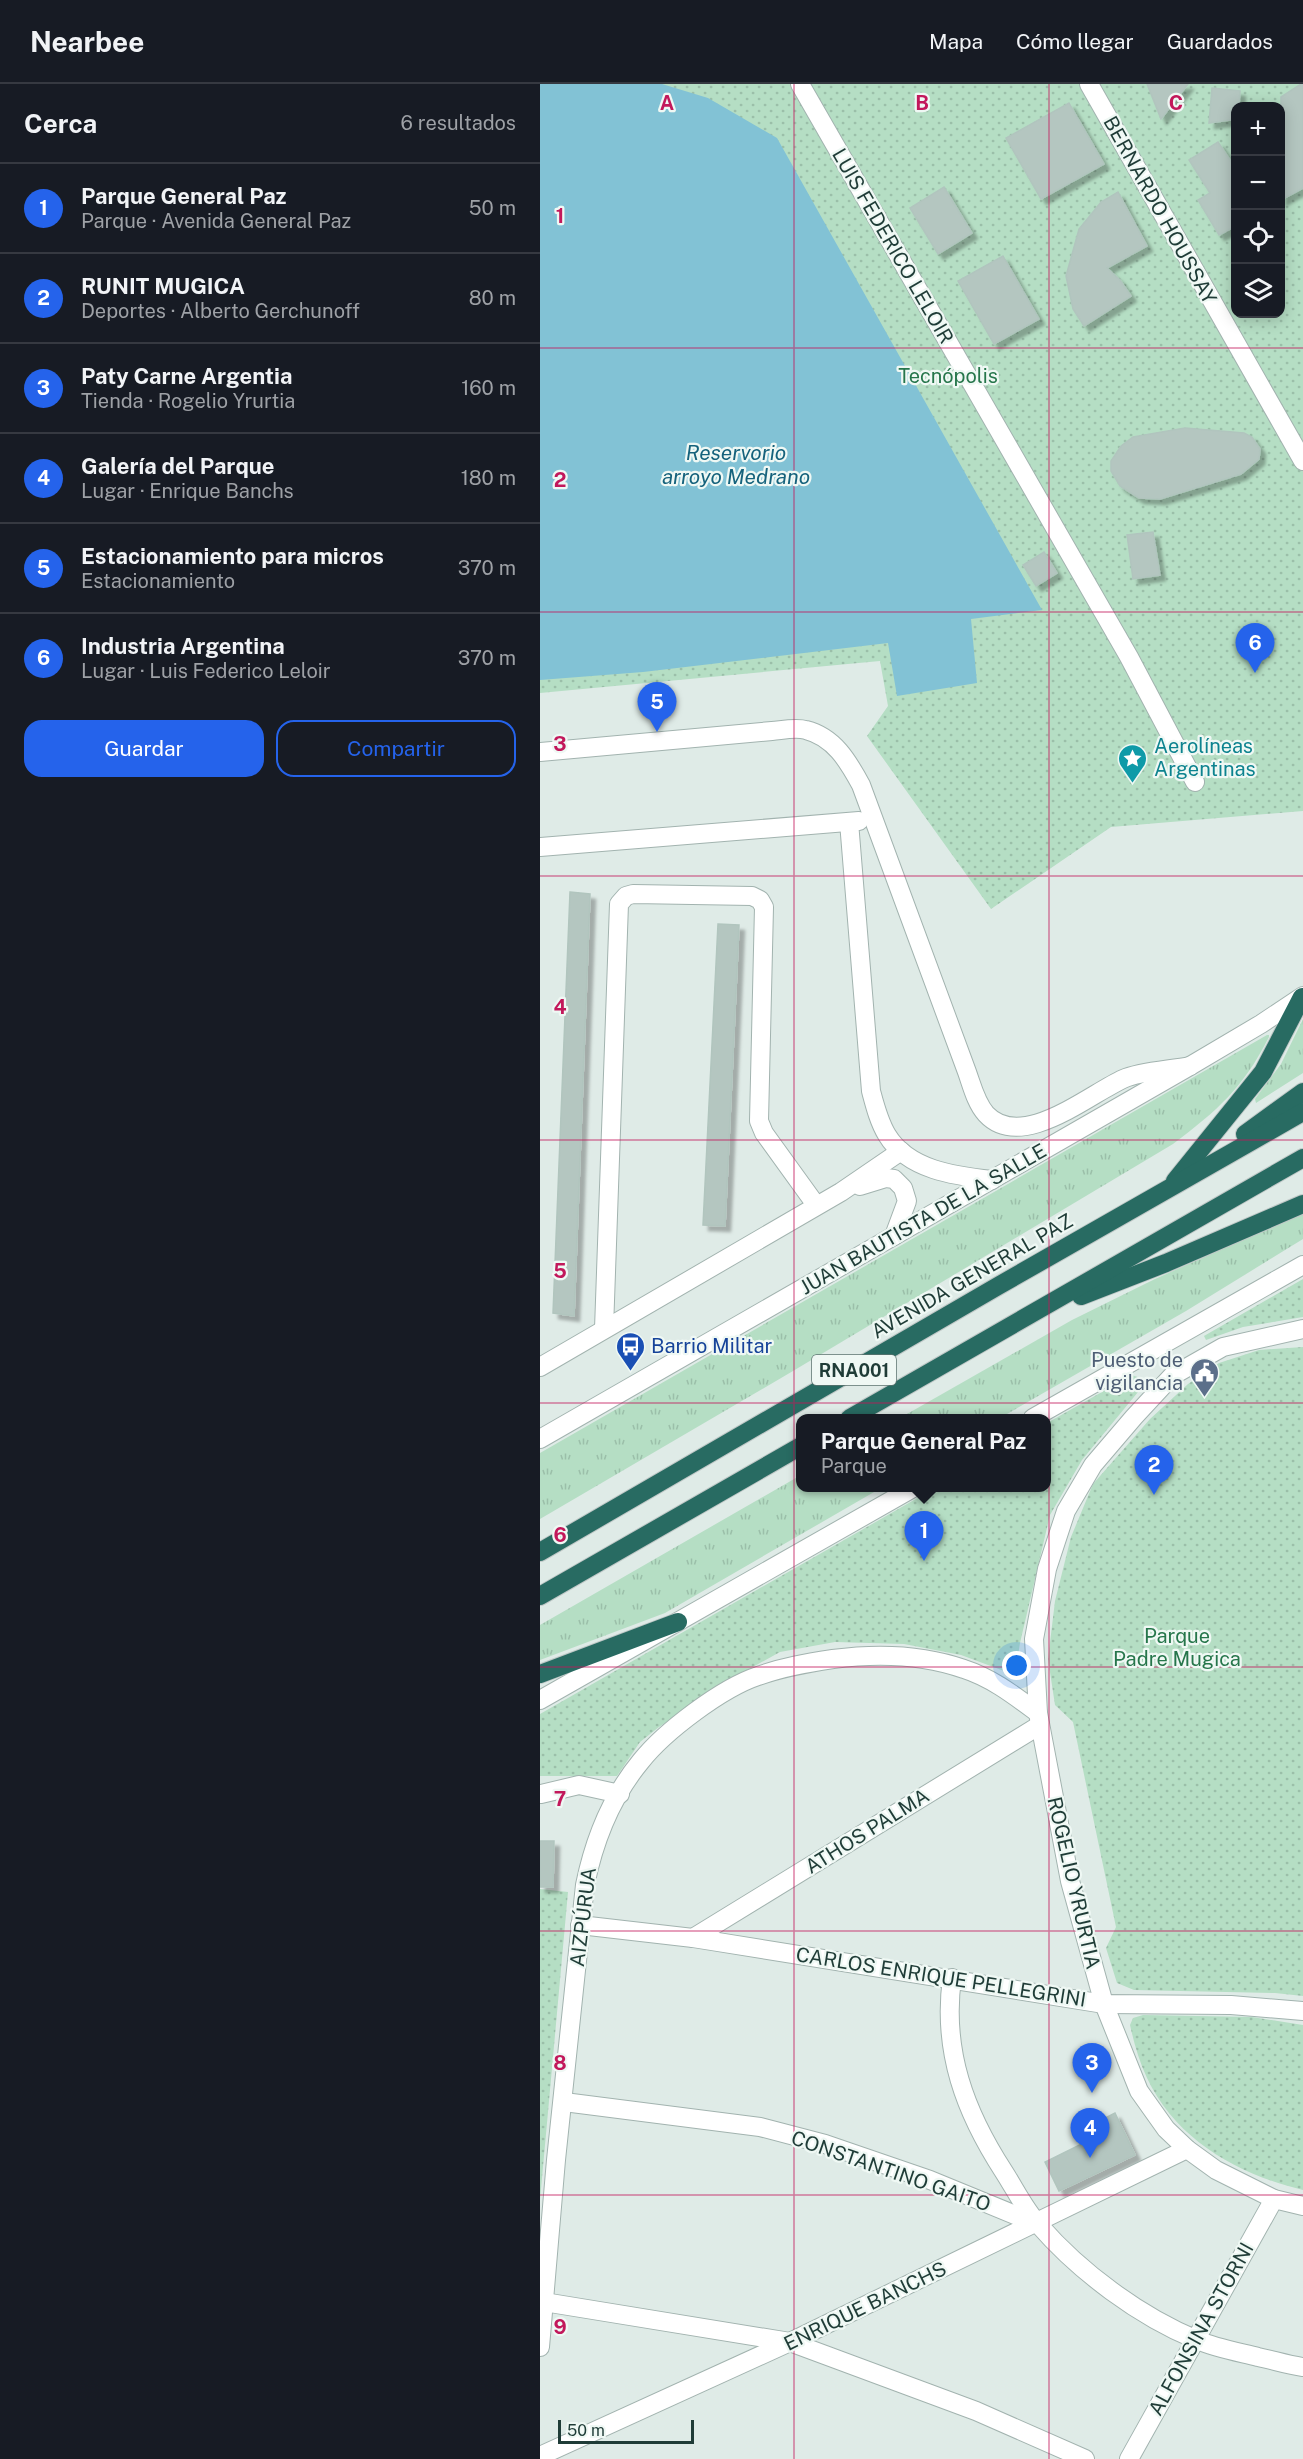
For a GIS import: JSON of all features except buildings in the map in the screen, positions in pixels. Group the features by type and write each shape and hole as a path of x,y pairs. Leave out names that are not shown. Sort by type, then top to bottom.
{"highway":[{"path":"1168,1190 1263,1072 1302,997"},
{"path":"1168,1190 1303,1092"},
{"name":"AVENIDA GENERAL PAZ","path":"540,1552 1303,1112"},
{"name":"RNA001","path":"858,1414 1303,1158"},
{"path":"1024,1318 1166,1263 1303,1204"},
{"path":"540,1596 796,1449"},
{"path":"540,1674 678,1622"}],"street":[{"name":"LUIS FEDERICO LELOIR","path":"800,84 1129,657 1195,782"},
{"name":"BERNARDO HOUSSAY","path":"1089,84 1303,460"},
{"path":"540,752 772,730 804,729 824,737 841,751 861,785 967,1072 981,1106 988,1116 1011,1127 1043,1122 1125,1078 1190,1066"},
{"path":"540,847 873,819"},
{"path":"849,822 871,1091 883,1127 888,1137 901,1151 920,1163 950,1175 992,1180"},
{"path":"603,1329 619,904 626,896 633,894 752,896 760,900 764,907 759,1121 764,1133 816,1204"},
{"name":"JUAN BAUTISTA DE LA SALLE","path":"540,1439 1190,1066 1302,997"},
{"path":"841,1192 901,1151"},
{"path":"540,1367 816,1204 841,1192 886,1178 894,1179 903,1188 907,1201 894,1236"},
{"path":"1254,1292 1303,1256"},
{"path":"1041,1414 1303,1264"},
{"name":"ROGELIO YRURTIA","path":"1303,1329 1223,1347 1172,1376 1093,1465 1066,1511 1047,1569 1034,1639 1039,1719 1070,1881 1104,2004 1139,2091 1154,2115 1188,2149 1232,2180 1274,2199 1303,2206"},
{"path":"1157,1348 1172,1376"},
{"path":"540,1700 906,1492"},
{"name":"AIZPÚRUA","path":"540,2347 580,1925 591,1855 620,1794 641,1761 700,1708 756,1676 794,1664 860,1656 898,1655 933,1659 966,1669 998,1684 1039,1719"},
{"name":"ATHOS PALMA","path":"693,1938 1039,1719"},
{"path":"541,1794 579,1785 620,1794"},
{"name":"CARLOS ENRIQUE PELLEGRINI","path":"580,1925 693,1938 1104,2004 1231,2005 1303,2012"},
{"path":"952,1978 949,2002 955,2070 971,2115 988,2148 1037,2224 1090,2274 1128,2302 1197,2340 1303,2367"},
{"name":"CONSTANTINO GAITO","path":"564,2102 760,2127 825,2144 930,2180 1037,2224"},
{"name":"ENRIQUE BANCHS","path":"540,2456 790,2342 1188,2149"},
{"name":"ALFONSINA STORNI","path":"1128,2459 1197,2340 1274,2199"},
{"path":"544,2302 790,2342 975,2411 1085,2459"}],"green space":[{"name":"Tecnópolis","path":"540,84 1303,84 1303,811 1111,827 991,909 867,736 888,706 880,661 540,693"},
{"path":"1303,1019 1303,1073 1256,1103 1255,1099 1281,1064"},
{"path":"1267,1035 1269,1037 1259,1055 1228,1097 1173,1144 540,1519 540,1453"},
{"path":"1303,1213 1303,1239 1186,1311 1007,1414 907,1414 1072,1320 1155,1279"},
{"path":"1303,1279 1303,1317 1243,1327 1206,1340 1204,1336"},
{"name":"Parque Padre Mugica","path":"1303,1347 1303,1996 1275,1993 1134,1990 1117,1983 1106,1948 1116,1927 1073,1722 1055,1705 1048,1659 1055,1601 1071,1537 1093,1484 1150,1419 1188,1384 1219,1363 1259,1350"},
{"path":"1132,1375 1142,1379 1143,1386 1082,1460 1050,1515 1020,1643 1015,1675 961,1655 904,1644 835,1642 780,1652 722,1684 659,1727 640,1742 617,1776 540,1776 540,1714 928,1492 1051,1492 1051,1421"},
{"path":"796,1478 796,1492 874,1492 665,1613 540,1660 540,1625"},
{"path":"540,1889 568,1892 540,2200"},
{"path":"1143,2015 1252,2017 1303,2025 1303,2190 1256,2175 1233,2164 1192,2137 1175,2120 1159,2100 1137,2052 1130,2025 1133,2018"}],"water":[{"name":"Reservorio arroyo Medrano","path":"540,84 662,84 708,98 777,138 1042,610 971,619 977,683 897,696 888,643 643,672 540,680"}],"place":[{"name":"Industria Argentina","path":"1255,673"},
{"name":"Estacionamiento para micros","path":"657,732"},
{"name":"Aerolíneas Argentinas","path":"1133,784"},
{"name":"Barrio Militar","path":"630,1372"},
{"name":"Puesto de vigilancia","path":"1204,1398"},
{"name":"RUNIT MUGICA","path":"1154,1495"},
{"name":"Parque General Paz","path":"924,1561"},
{"name":"Paty Carne Argentia","path":"1092,2093"},
{"name":"Galería del Parque","path":"1090,2158"}]}
